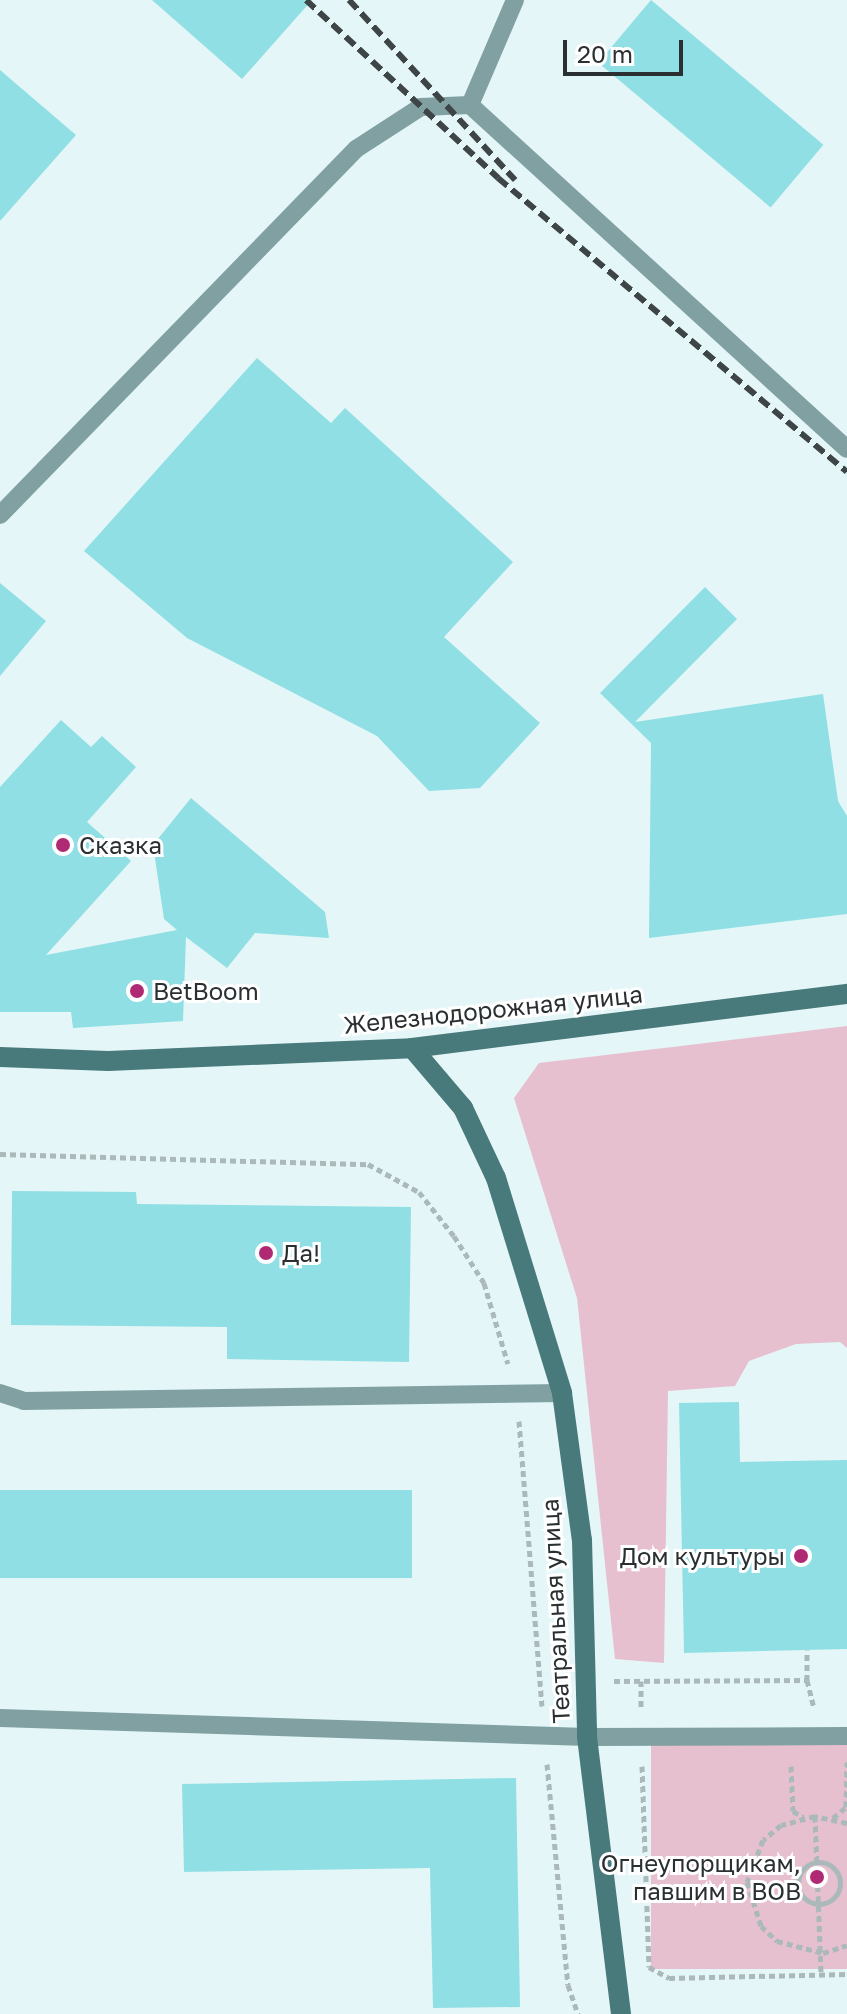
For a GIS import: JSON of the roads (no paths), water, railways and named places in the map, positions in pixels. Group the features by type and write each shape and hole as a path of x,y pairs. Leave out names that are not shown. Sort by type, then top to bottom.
{"street":[{"name":"Железнодорожная улица","path":"0,1057 108,1061 412,1048 847,994"},
{"name":"Театральная улица","path":"412,1048 463,1108 496,1178 562,1393 582,1540 587,1737 621,2014"}],"lane":[{"path":"470,105 515,0"},
{"path":"0,515 356,149 421,107 470,105 847,449"},
{"path":"0,1393 24,1401 562,1393"},
{"path":"0,1718 587,1737 847,1736"}],"railway":[{"path":"306,0 498,178 847,472"},
{"path":"349,0 515,180"}],"place":[{"name":"Сказка","path":"63,845"},
{"name":"BetBoom","path":"137,991"},
{"name":"Да!","path":"266,1253"},
{"name":"Дом культуры","path":"801,1556"},
{"name":"Огнеупорщикам, павшим в ВОВ","path":"817,1877"}]}
